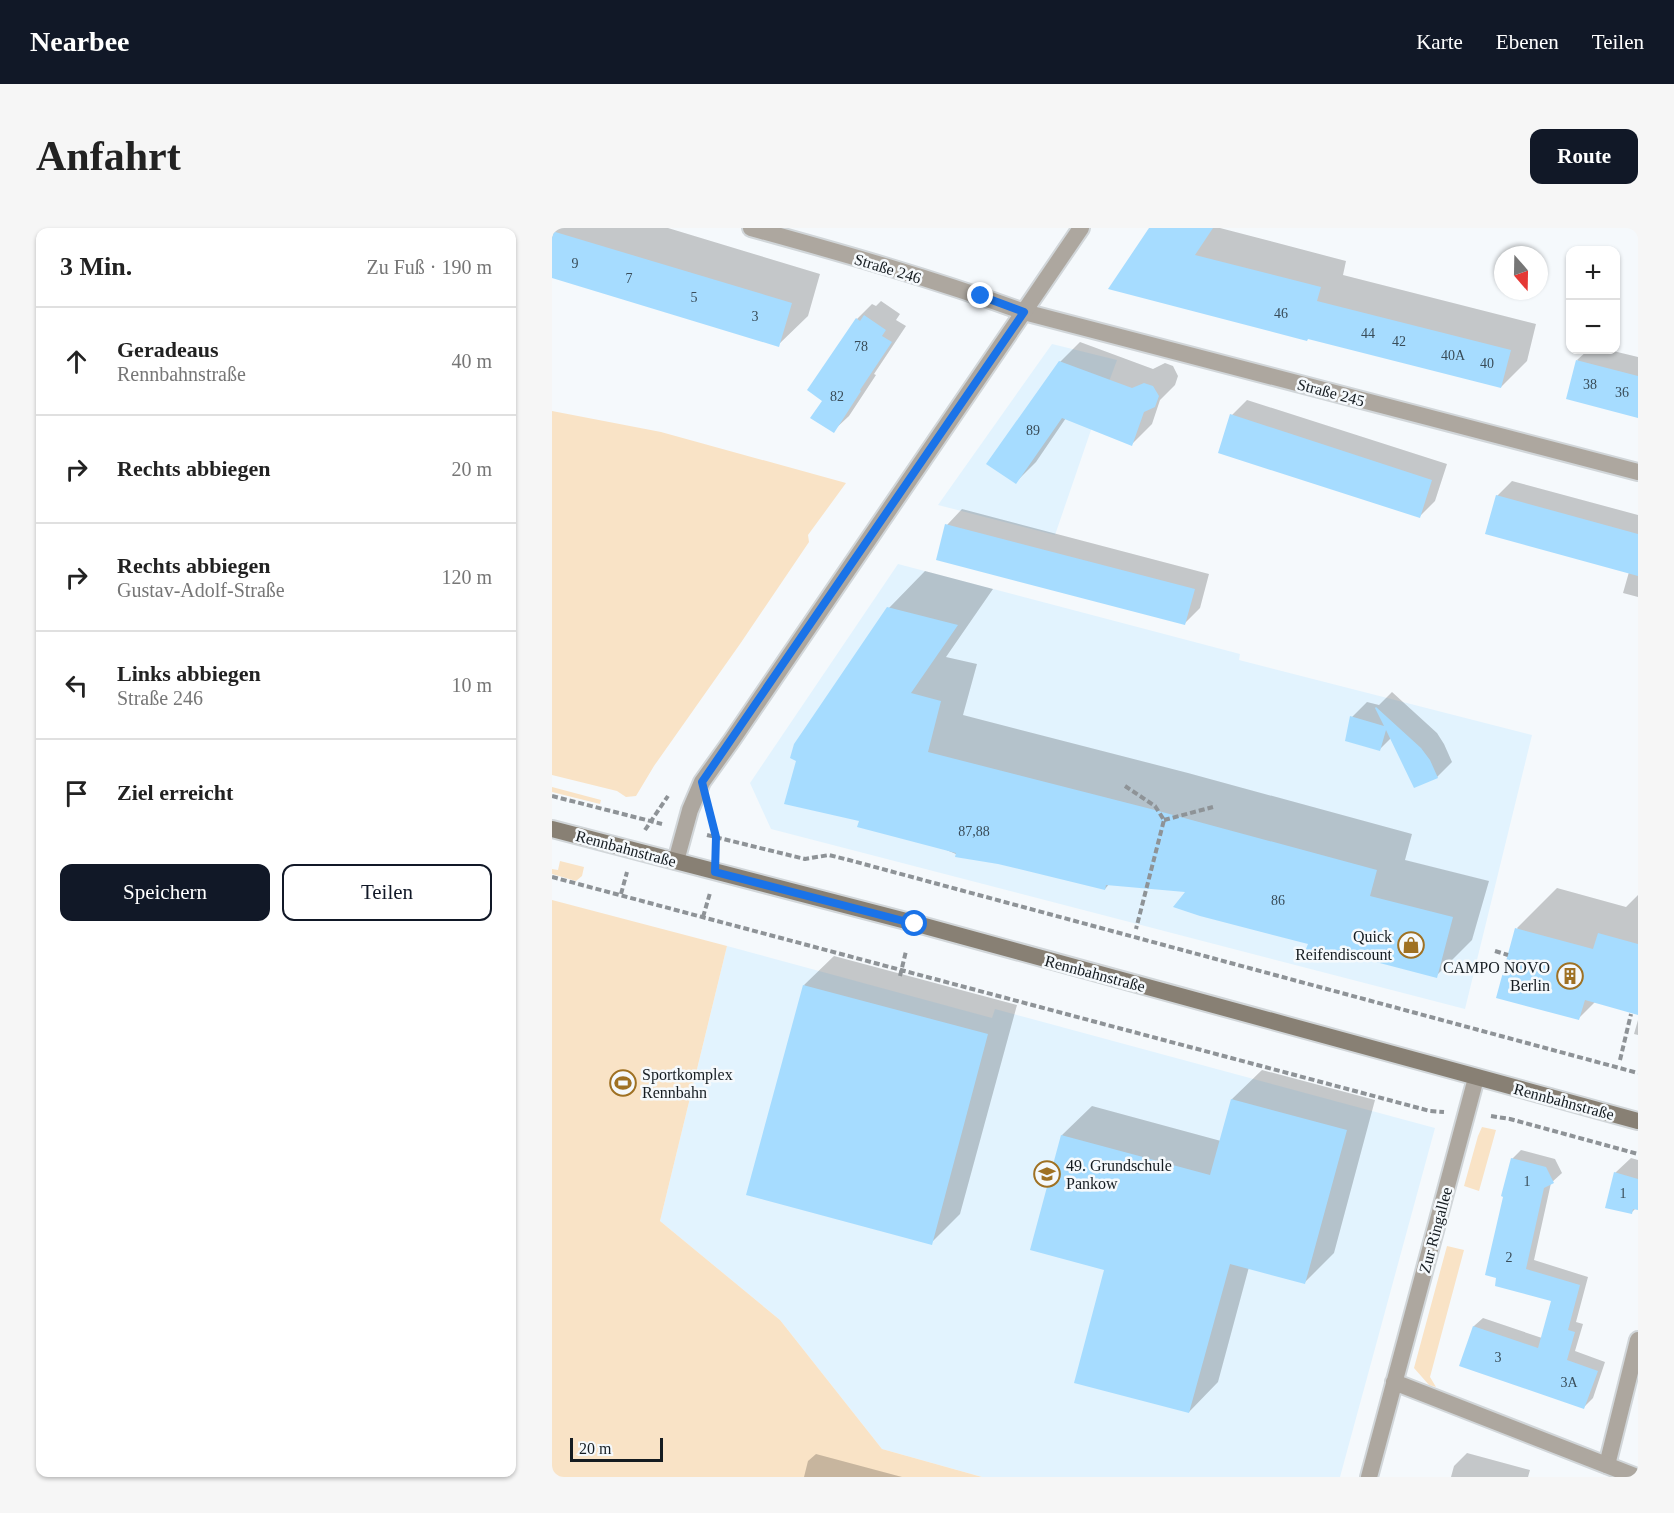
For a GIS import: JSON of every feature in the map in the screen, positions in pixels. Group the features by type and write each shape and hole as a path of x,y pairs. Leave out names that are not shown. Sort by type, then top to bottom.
{"main road":[{"name":"Rennbahnstraße","path":"552,829 910,922 1638,1121"}],"street":[{"name":"Straße 246","path":"751,228 972,293 1024,312"},
{"path":"676,861 690,810 702,782 1081,228"},
{"name":"Straße 245","path":"1024,312 1638,472"},
{"name":"Zur Ringallee","path":"1369,1477 1476,1078"},
{"path":"1607,1465 1638,1340"},
{"path":"1394,1382 1637,1477"}],"path":[{"path":"621,894 633,850 662,803 671,792 702,782 716,837 715,872 704,917"},
{"path":"1125,786 1155,806 1164,820 1137,929"},
{"path":"552,796 590,806"},
{"path":"1164,820 1213,807"},
{"path":"756,846 805,859 829,855 1638,1073"},
{"path":"552,877 1430,1112 1449,1113"},
{"path":"900,976 906,951"},
{"path":"1495,951 1508,955"},
{"path":"1620,1060 1631,1014"},
{"path":"1499,1117 1638,1154"}],"shaded area":[{"path":"1052,344 1117,360 1055,535 938,505"},
{"path":"552,411 661,432 846,483 808,535 809,542 654,766 636,796 626,797 617,791 552,775"},
{"path":"898,564 1240,654 1239,660 1532,735 1465,1009 771,829 750,783"},
{"path":"552,787 601,800 600,804 552,792"},
{"path":"560,861 584,867 582,876 576,881 552,874 552,869 558,870"},
{"name":"Sportkomplex Rennbahn","path":"552,900 727,946 660,1221 780,1320 882,1449 982,1477 552,1477"},
{"name":"49. Grundschule Pankow","path":"727,946 992,1018 995,1009 1435,1128 1340,1477 982,1477 882,1449 780,1320 660,1221"},
{"path":"1482,1127 1496,1130 1479,1191 1464,1186"},
{"path":"1447,1246 1464,1250 1430,1377 1436,1387 1429,1385 1414,1368"}],"building":[{"path":"1149,228 1213,228 1195,255 1321,287 1317,301 1511,350 1501,388 1308,339 1307,341 1108,289"},
{"path":"552,231 792,303 779,347 552,278"},
{"path":"864,315 886,330 882,336 892,342 834,433 810,418 822,401 807,390 856,318 860,321"},
{"path":"1576,360 1638,376 1638,418 1566,399"},
{"path":"1059,361 1132,388 1144,383 1153,386 1159,396 1155,407 1144,412 1132,446 1062,418 1016,484 986,464"},
{"path":"1230,414 1432,480 1420,518 1218,453"},
{"path":"1496,495 1638,534 1638,576 1485,534"},
{"path":"945,524 1195,589 1185,625 936,560"},
{"path":"887,607 958,625 911,693 941,701 928,752 1377,870 1370,896 1453,917 1437,978 1330,950 1329,954 1306,949 1308,944 1173,907 1185,892 1106,885 1105,890 998,864 955,857 956,853 857,827 859,821 784,804 796,761 790,758 794,744"},
{"path":"1376,707 1421,748 1430,760 1438,778 1414,788 1386,730 1380,751 1345,741 1350,716 1384,726"},
{"name":"CAMPO NOVO Berlin","path":"1515,928 1593,949 1598,933 1638,944 1638,1015 1585,1000 1579,1020 1496,998"},
{"path":"803,985 988,1034 932,1245 746,1195"},
{"path":"1231,1099 1347,1130 1305,1284 1230,1264 1189,1413 1074,1383 1104,1270 1030,1250 1061,1135 1210,1175"},
{"path":"1511,1158 1546,1167 1554,1183 1544,1188 1526,1269 1580,1285 1568,1330 1575,1332 1567,1360 1598,1371 1584,1409 1459,1366 1473,1326 1538,1348 1551,1301 1495,1286 1496,1278 1485,1275"},
{"path":"1614,1172 1638,1179 1638,1210 1633,1209 1632,1214 1605,1208"}],"place":[{"name":"Quick Reifendiscount","path":"1411,945"},
{"name":"CAMPO NOVO Berlin","path":"1570,976"},
{"name":"Sportkomplex Rennbahn","path":"623,1083"},
{"name":"49. Grundschule Pankow","path":"1047,1174"}],"route":[{"path":"915,924 715,872 716,837 702,782 1024,312 981,296"}]}
